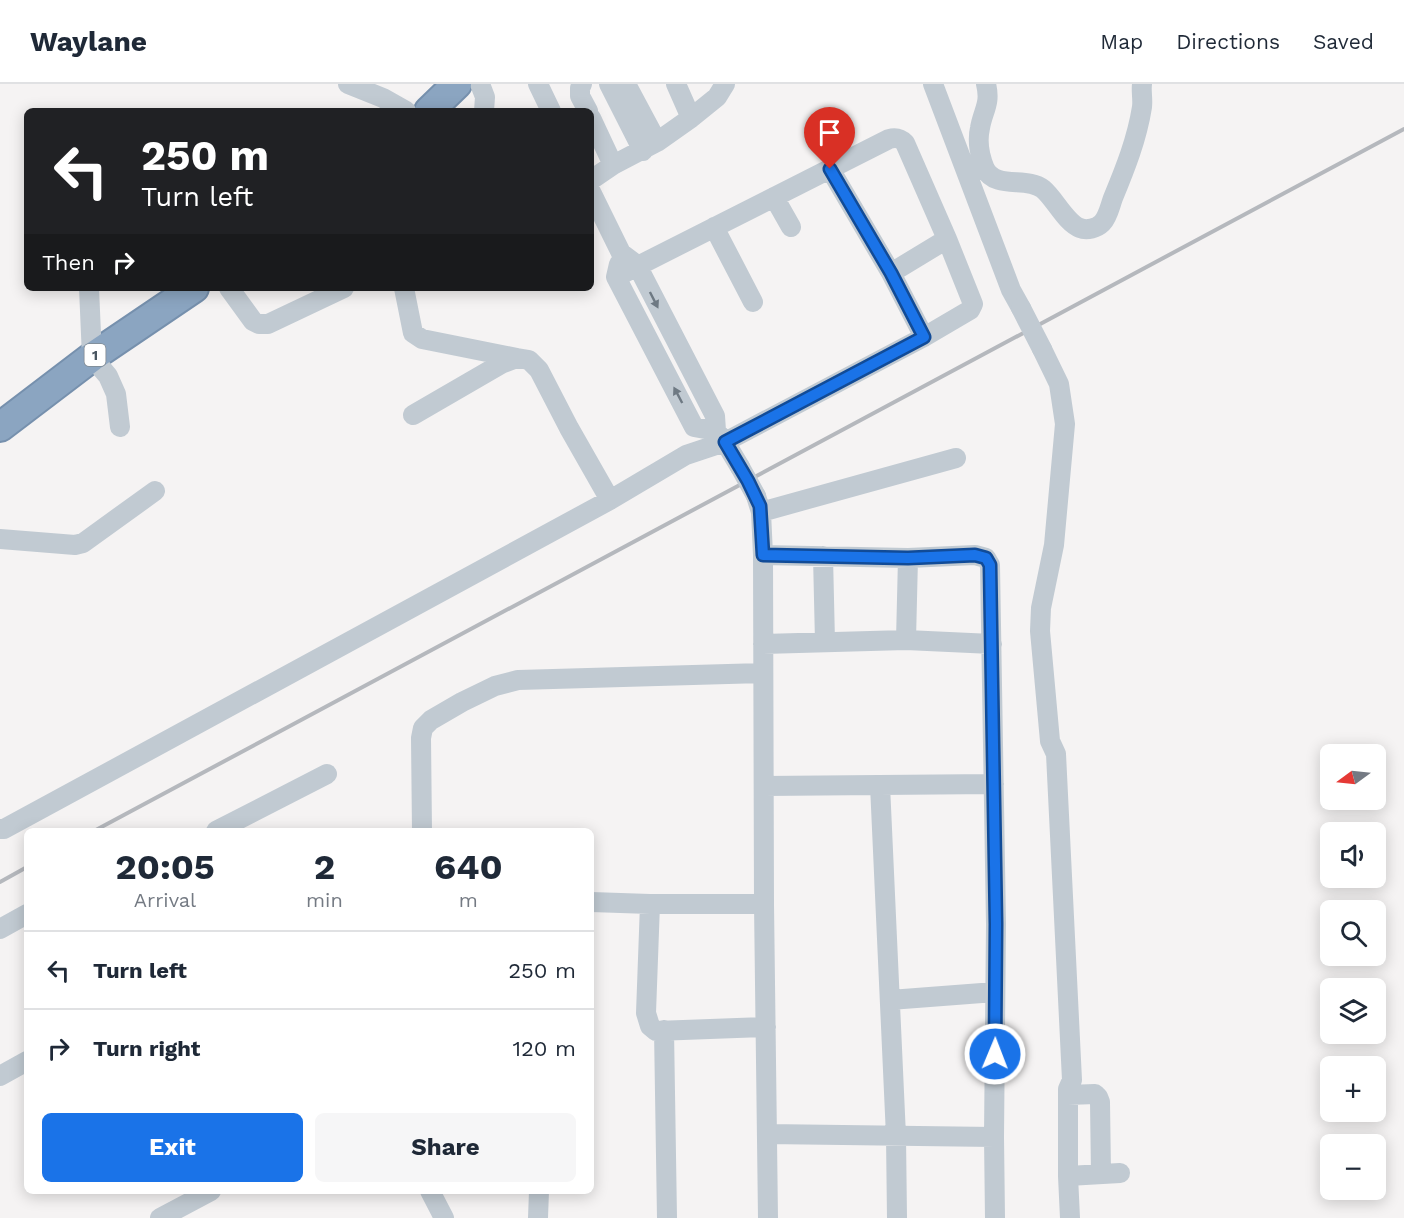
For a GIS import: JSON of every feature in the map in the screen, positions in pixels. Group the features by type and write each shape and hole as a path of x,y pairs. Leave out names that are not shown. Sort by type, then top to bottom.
{"highway":[{"path":"432,108 458,84"},
{"name":"1","path":"0,427 92,357 190,291"}],"street":[{"path":"348,84 401,108"},
{"path":"480,84 485,97 484,108"},
{"path":"538,84 550,108"},
{"path":"582,84 580,96 586,108"},
{"path":"609,84 650,146"},
{"path":"626,84 650,146"},
{"path":"676,84 692,118"},
{"path":"933,84 1011,290 1059,384 1065,424 1054,545 1041,608 1040,631 1050,741 1046,754 1061,1083 1068,1092 1070,1218"},
{"path":"986,84 988,105 980,128 979,144 985,169 997,180 1039,185 1071,222 1078,228 1086,230 1101,223 1122,179 1142,106 1142,84"},
{"path":"594,178 613,165 650,146 692,118 718,88"},
{"path":"594,124 613,165"},
{"path":"0,829 4,829 610,500 721,436 924,337 970,310 973,304 948,239 905,143 902,139 895,137 616,277"},
{"path":"830,169 891,273 924,337"},
{"path":"774,197 791,227"},
{"path":"594,198 621,253 637,266 714,416 721,436 740,467 758,504 763,555 768,1218"},
{"path":"714,227 753,302"},
{"path":"891,273 948,239"},
{"path":"621,253 616,277 694,427 721,436"},
{"path":"89,291 92,357 108,376 116,394 120,428"},
{"path":"231,291 253,321 259,324 268,324 338,291"},
{"path":"405,291 413,333 422,339 529,360 539,370 610,500"},
{"path":"413,415 501,364 517,358"},
{"path":"758,504 956,458"},
{"path":"0,538 75,545 83,543 155,491"},
{"path":"763,555 908,558 975,555 986,558 990,565 996,924 995,1218"},
{"path":"823,556 825,642"},
{"path":"906,640 908,558"},
{"path":"763,644 906,640 992,644"},
{"path":"422,828 421,738 423,728 431,720 486,690 518,680 763,673"},
{"path":"237,826 327,774"},
{"path":"764,786 994,784"},
{"path":"880,785 896,1136 897,1218"},
{"path":"594,902 764,904"},
{"path":"650,904 646,1013 650,1026 656,1031 766,1027"},
{"path":"0,929 24,916"},
{"path":"890,1000 995,992"},
{"path":"664,1030 667,1218"},
{"path":"0,1076 24,1063"},
{"path":"1068,1092 1095,1094 1098,1097 1111,1173 1068,1176"},
{"path":"767,1134 994,1137"},
{"path":"160,1218 205,1194"},
{"path":"432,1194 444,1218"},
{"path":"538,1218 539,1194"}],"railway":[{"path":"100,828 1404,129"},
{"path":"0,882 24,869"}],"route":[{"path":"830,169 891,273 924,337 725,442 760,506 763,555 908,558 975,555 986,558 990,565 996,924 995,1054"}]}
